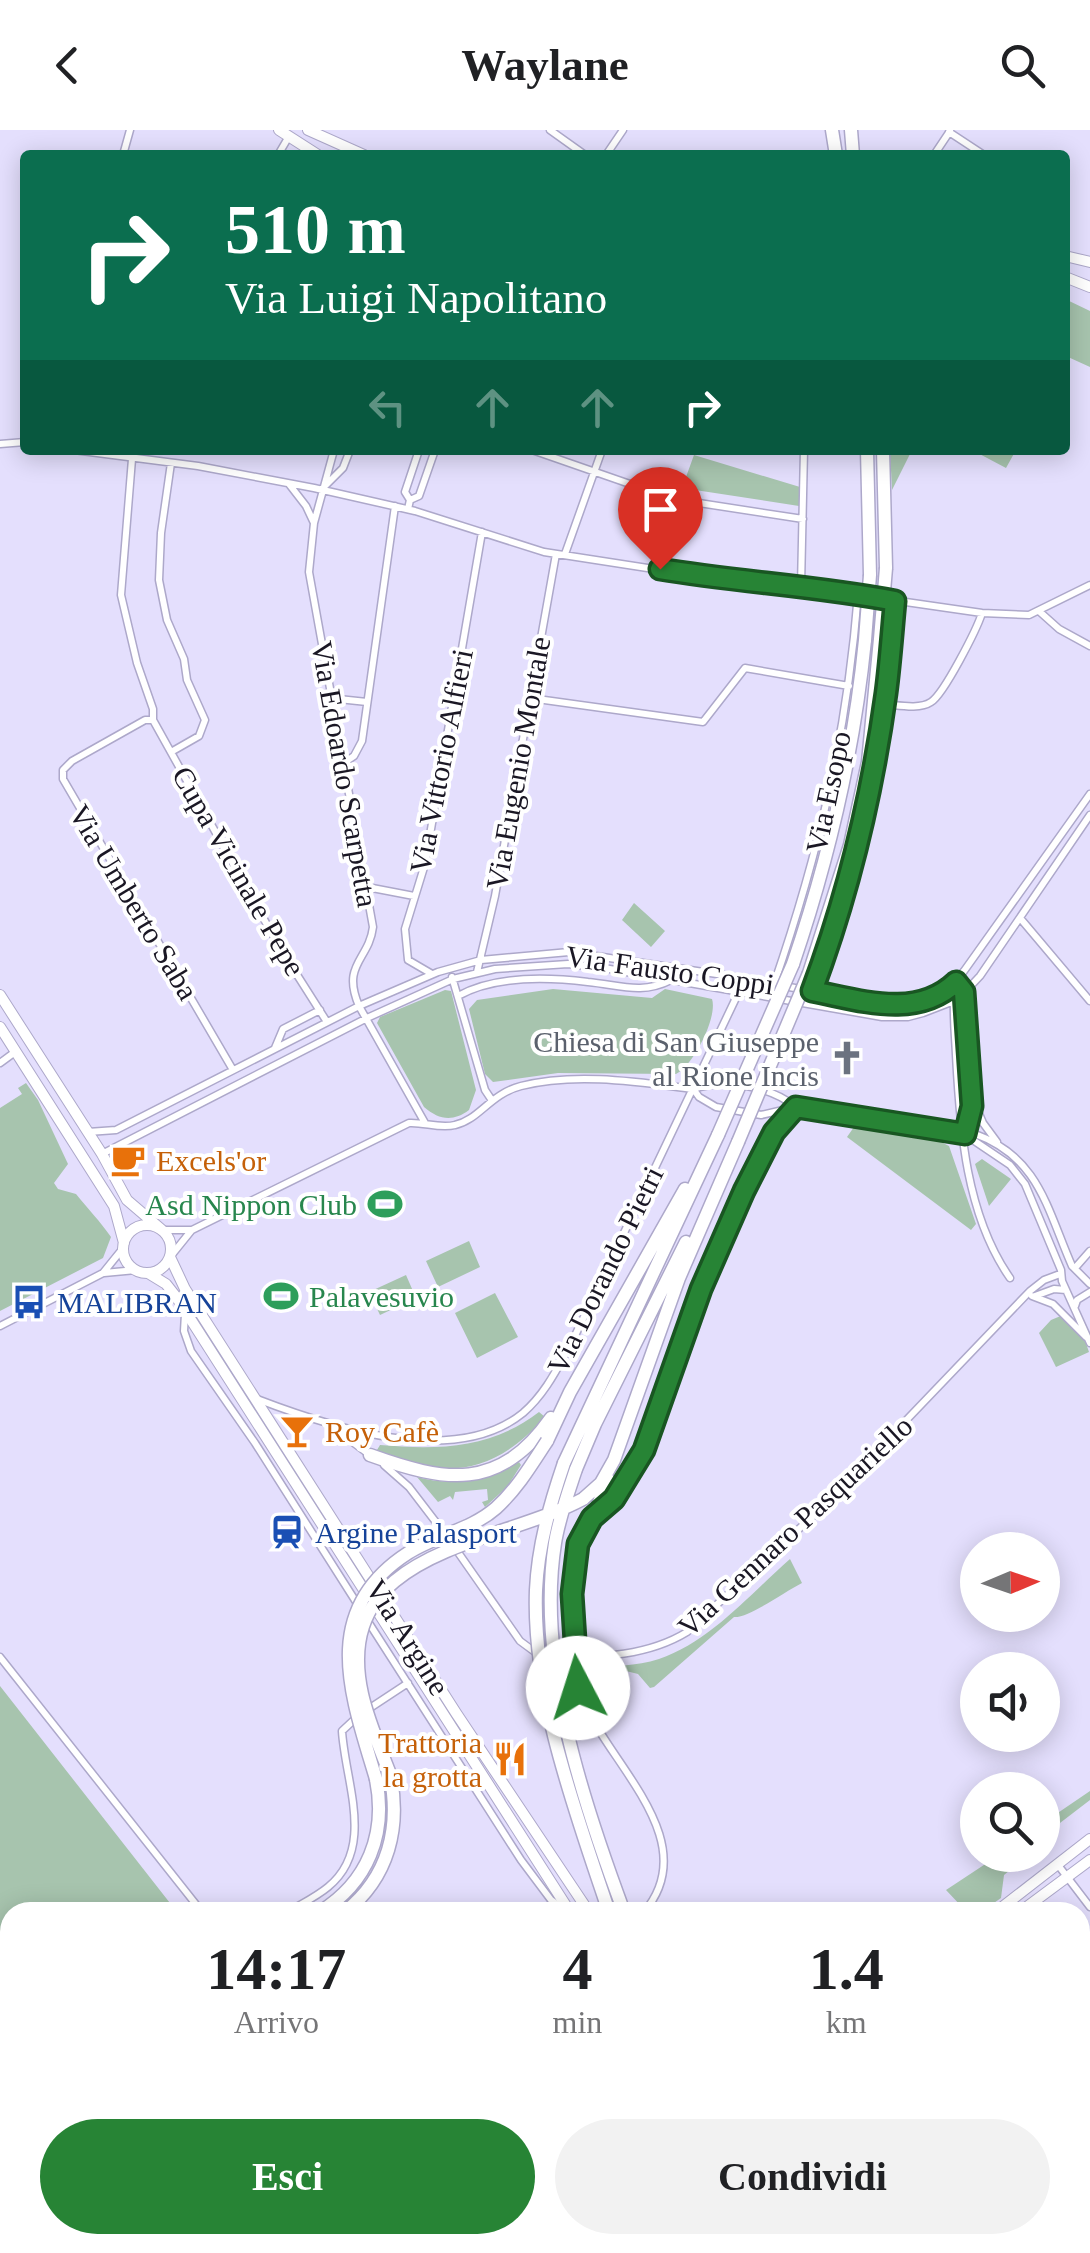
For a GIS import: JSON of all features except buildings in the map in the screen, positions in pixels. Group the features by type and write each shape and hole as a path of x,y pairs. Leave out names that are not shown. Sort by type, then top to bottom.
{"highway":[{"path":"606,1902 544,1688 536,1590 542,1542 570,1466 793,964 814,900 847,770 858,706 870,575 867,455"},
{"path":"592,1518 680,1278 809,973 850,845 868,762 886,568 883,455"},
{"path":"621,1902 568,1730 552,1631 555,1543 570,1466 738,1142"},
{"path":"334,1902 347,1893 370,1860 380,1823 383,1776 352,1698 347,1666 352,1628 362,1600 386,1569 408,1553 494,1510 509,1496 546,1441 682,1194 710,1154"},
{"path":"370,1455 432,1475 460,1476 483,1470 522,1451 570,1392"},
{"path":"355,1902 372,1884 391,1845 394,1814 359,1674 361,1639 372,1610 386,1588 433,1555 557,1512 583,1499 601,1482 614,1460"}],"street":[{"path":"308,130 353,150"},
{"path":"550,130 579,150"},
{"path":"950,131 977,150"},
{"path":"284,134 310,150"},
{"name":"Via Edoardo Scarpetta","path":"332,455 314,523 309,572 373,930 354,968 353,987 359,1006"},
{"path":"321,490 343,468 348,455"},
{"path":"408,509 410,500 405,492 417,455"},
{"path":"410,500 419,496 432,455"},
{"path":"546,455 673,499 802,520"},
{"name":"Via Eugenio Montale","path":"477,972 561,554 600,455"},
{"path":"800,586 804,455"},
{"path":"128,456 288,483 408,509 530,549 725,580 800,586 1023,616 1040,612 1090,585"},
{"name":"Cupa Vicinale Pepe","path":"128,456 121,595 153,720 280,948 327,1022"},
{"path":"171,463 159,580 167,620 205,723 196,738 171,752"},
{"path":"288,483 314,523"},
{"path":"341,764 360,747 395,506"},
{"name":"Via Vittorio Alfieri","path":"433,974 412,964 406,954 405,929 424,864 482,532"},
{"name":"Via Esopo","path":"774,984 829,804 849,686 858,594"},
{"name":"Via Esopo","path":"812,991 839,915 866,812 884,704 895,601"},
{"path":"1040,612 1090,646"},
{"path":"884,704 918,706 936,698 976,632 982,613"},
{"path":"530,698 703,722 745,668 849,686"},
{"path":"329,698 368,702"},
{"name":"Via Umberto Saba","path":"153,720 145,720 72,761 63,770 62,779 234,1070"},
{"path":"1010,1278 990,1247 966,1164 959,1106 956,982 1090,794"},
{"path":"954,1001 980,976 1090,815"},
{"path":"367,886 414,896"},
{"path":"1020,918 1087,990 1090,1000"},
{"name":"Via Fausto Coppi","path":"88,1132 116,1130 359,1006 433,974 481,960 569,952 901,1006 936,996 956,982"},
{"name":"Via Fausto Coppi","path":"102,1154 367,1018 477,972 568,964 893,1018 908,1018 954,1001"},
{"path":"450,969 484,1090 491,1099"},
{"name":"Via Dorando Pietri","path":"257,1399 330,1426 377,1437 461,1437 498,1428 522,1414 544,1392 571,1344 744,978"},
{"name":"Via Fausto Coppi","path":"458,996 496,982 567,979 648,990 670,980"},
{"path":"956,982 964,992 972,1096 965,1134"},
{"path":"0,996 102,1154 127,1200 162,1230 171,1244 170,1258"},
{"path":"359,1006 425,1123"},
{"name":"Via Fausto Coppi","path":"275,1048 284,1029 320,1010"},
{"path":"0,1027 114,1206 127,1262 142,1272"},
{"path":"0,1063 16,1052"},
{"path":"0,1326 103,1273 162,1268 192,1230 400,1126 457,1125 491,1099 523,1086 575,1080 693,1088 712,1083 768,1091 796,1107 974,1134 998,1143"},
{"path":"693,1088 708,1104 731,1110 761,1115 796,1107"},
{"path":"972,1096 983,1123 998,1143 1033,1175 1074,1267 1090,1288 1076,1307"},
{"path":"651,1902 662,1886 666,1870 664,1840 583,1702 575,1658 572,1578 578,1544 592,1518 614,1499 644,1450 701,1289 744,1191 774,1132 796,1107"},
{"path":"965,1134 1010,1166 1025,1184 1089,1341"},
{"path":"103,1273 137,1228 192,1230"},
{"path":"1020,1301 1044,1280 1074,1267 1090,1251"},
{"name":"Via Argine","path":"170,1258 456,1712 582,1902"},
{"name":"Via Argine","path":"142,1272 166,1284 563,1902"},
{"path":"1020,1301 1054,1289 1080,1297"},
{"path":"1032,1296 1052,1304 1089,1341"},
{"name":"Via Gennaro Pasquariello","path":"330,1426 398,1476 420,1500 525,1646 544,1657 575,1658 660,1647 695,1625 826,1504 1020,1301"},
{"name":"Via Argine","path":"185,1313 184,1331 191,1351 255,1444 521,1860 553,1902"},
{"path":"0,1658 194,1902"},
{"path":"304,1902 328,1887 352,1854 355,1826 342,1731 408,1683"},
{"path":"1060,1862 1090,1839"},
{"path":"1034,1902 1090,1860"},
{"path":"1060,1868 1085,1902"},
{"path":"1009,1902 1047,1872"},
{"path":"0,2131 0,2147"}],"green space":[{"path":"1070,301 1090,311 1090,367 1070,358"},
{"path":"694,455 800,487 799,506 682,488"},
{"path":"890,455 910,455 892,490"},
{"path":"981,455 1013,455 1006,468"},
{"path":"634,903 665,931 651,947 622,920"},
{"path":"553,989 652,998 665,989 712,999 713,1007 708,1029 696,1052 676,1074 558,1073 493,1082 485,1074 469,1009 477,1000"},
{"path":"445,990 451,991 476,1090 469,1110 452,1118 435,1115 424,1107 377,1023 380,1017"},
{"path":"26,1083 68,1164 54,1183 58,1189 76,1194 111,1237 103,1258 0,1311 0,1108 22,1094 18,1088"},
{"path":"854,1127 935,1139 949,1146 976,1224 971,1230 847,1137"},
{"path":"982,1159 1011,1179 989,1206 975,1164"},
{"path":"469,1241 480,1267 438,1287 426,1261"},
{"path":"406,1275 416,1298 380,1315 369,1292"},
{"path":"495,1293 518,1337 477,1358 455,1313"},
{"path":"1063,1315 1072,1329 1081,1329 1089,1352 1056,1367 1039,1333 1051,1320"},
{"path":"539,1412 545,1417 527,1436 508,1450 468,1466 425,1466 377,1450 380,1445 443,1447 483,1440"},
{"path":"519,1462 521,1465 507,1487 485,1507 482,1502 488,1500 487,1489 455,1492 453,1500 450,1496 438,1502 417,1477 469,1480"},
{"path":"790,1559 802,1583 757,1609 734,1617 654,1687 650,1688 638,1674 626,1671 594,1692 588,1668 642,1663 678,1651 729,1616"},
{"path":"0,1686 169,1902 0,1902"},
{"path":"1090,1791 1090,1800 1060,1823 1060,1811"},
{"path":"973,1872 1008,1872 1001,1898 995,1902 957,1902 946,1890"}],"place":[{"name":"Chiesa di San Giuseppe al Rione Incis","path":"847,1058"},
{"name":"Excels'or","path":"128,1160"},
{"name":"Asd Nippon Club","path":"385,1204"},
{"name":"Palavesuvio","path":"281,1296"},
{"name":"MALIBRAN","path":"29,1302"},
{"name":"Roy Cafè","path":"297,1431"},
{"name":"Argine Palasport","path":"287,1532"},
{"name":"Trattoria la grotta","path":"510,1759"}],"route":[{"path":"578,1688 572,1594 578,1544 592,1518 614,1499 644,1450 701,1289 774,1132 796,1107 965,1134 972,1106 964,992 956,982 936,996 901,1006 812,991 839,915 866,812 886,693 895,601 660,569"}]}
